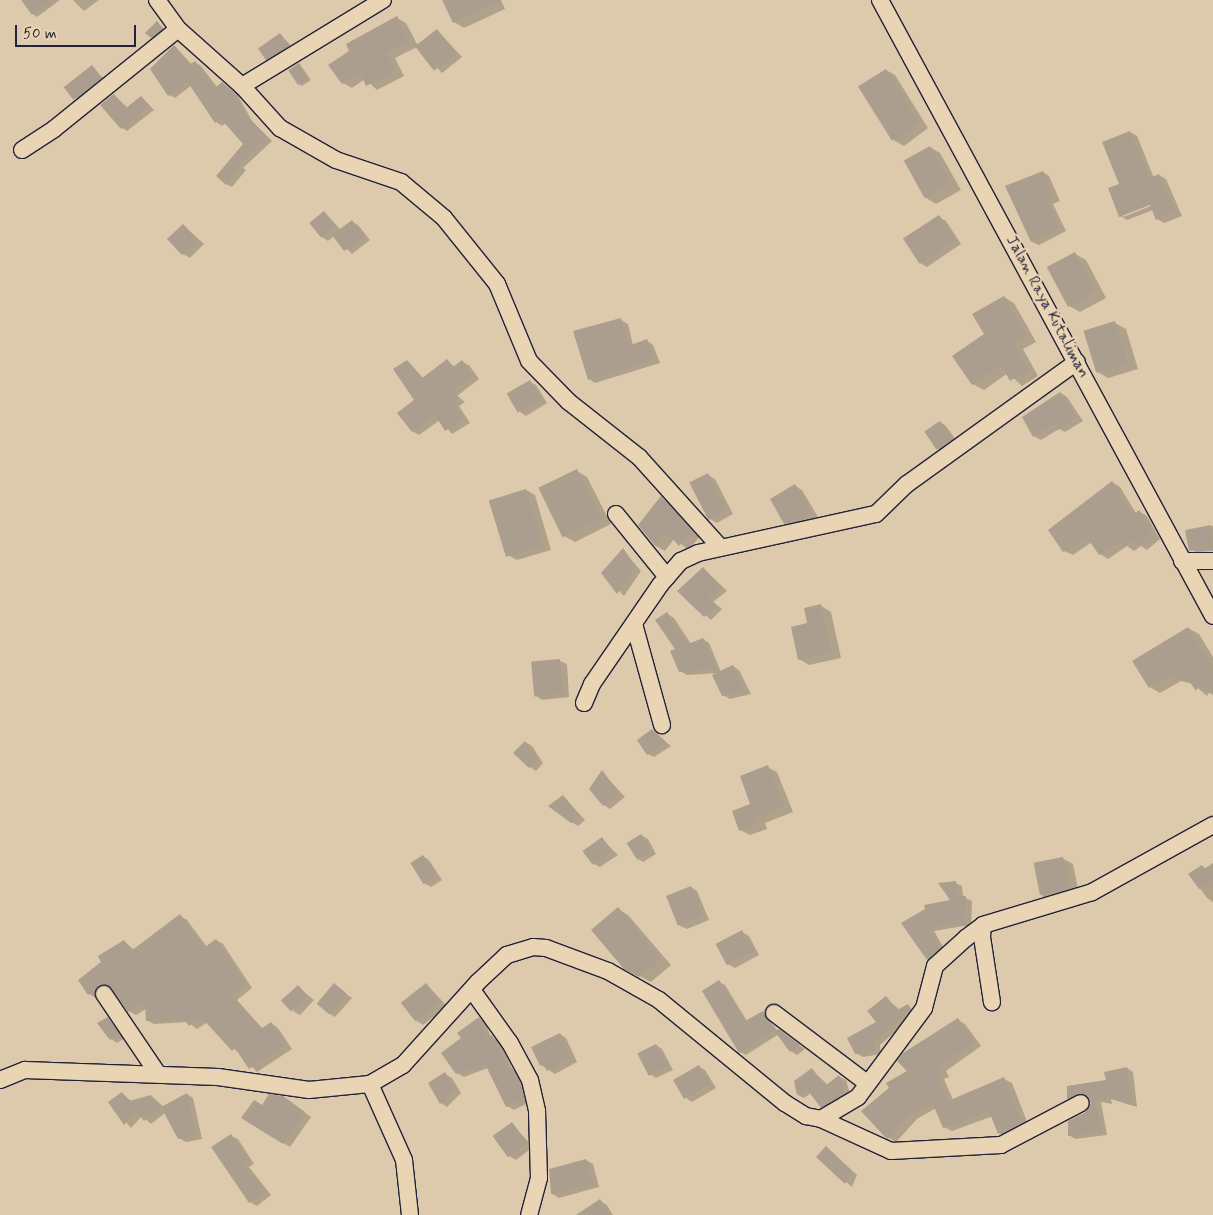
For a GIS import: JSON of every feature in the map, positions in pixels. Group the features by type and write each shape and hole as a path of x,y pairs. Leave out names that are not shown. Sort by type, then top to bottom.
{"street":[{"path":"157,0 178,30 242,86 280,128 336,160 401,182 444,218 497,284 529,361 569,402 639,457 721,548"},
{"path":"242,86 383,0"},
{"name":"Jalan Raya Kutaliman","path":"880,0 1213,616"},
{"path":"22,150 54,129 178,30"},
{"path":"584,703 592,684 667,577 681,561 698,553 876,514 907,484 1077,362"},
{"path":"616,514 667,577"},
{"path":"1182,561 1213,561"},
{"path":"634,624 662,725"},
{"path":"821,1119 858,1097 924,1008 935,966 983,925 1092,892 1213,825"},
{"path":"983,925 982,937 992,1002"},
{"path":"0,1080 24,1070 218,1077 309,1090 370,1084 403,1065 507,955 519,951 546,948 608,971 659,1000 785,1104 806,1116 821,1119 891,1151 1001,1145 1081,1103"},
{"path":"472,990 510,1043 530,1080 537,1111 539,1178 529,1215"},
{"path":"104,994 158,1074"},
{"path":"774,1013 867,1083"},
{"path":"370,1084 404,1160 410,1215"}],"building":[{"path":"21,0 52,0 32,15"},
{"path":"442,0 501,0 453,23"},
{"path":"397,16 409,41 386,53 396,71 366,86 360,72 342,84 328,65 349,51 346,44"},
{"path":"157,21 163,29 151,38 145,33"},
{"path":"437,29 456,53 434,71 415,46"},
{"path":"280,33 289,46 267,62 258,48"},
{"path":"174,45 189,65 195,61 215,88 222,82 231,90 249,122 251,120 267,137 238,164 241,166 226,185 216,176 243,144 221,119 215,123 187,81 168,96 150,69"},
{"path":"299,63 309,78 298,85 288,70"},
{"path":"92,65 102,78 73,100 64,87"},
{"path":"886,69 920,123 892,141 858,86"},
{"path":"114,94 126,108 141,96 149,106 121,129 100,105"},
{"path":"1130,131 1150,178 1159,174 1176,212 1156,220 1150,205 1119,217 1108,188 1119,184 1102,142"},
{"path":"930,146 951,184 925,198 904,161"},
{"path":"1043,171 1054,197 1047,200 1060,227 1031,242 1005,186"},
{"path":"324,211 336,226 321,238 309,223"},
{"path":"939,215 955,240 919,264 903,238"},
{"path":"352,220 364,236 344,251 332,235"},
{"path":"183,224 198,240 182,255 167,239"},
{"path":"1075,252 1096,292 1068,307 1047,267"},
{"path":"1004,296 1027,335 1013,343 1029,370 1010,381 1001,365 972,385 952,356 984,334 972,314"},
{"path":"621,318 628,346 647,339 654,359 588,380 573,331"},
{"path":"1115,321 1128,363 1096,373 1083,331"},
{"path":"447,359 453,367 462,360 473,375 452,391 460,398 453,402 464,419 445,431 435,415 412,432 397,413 414,400 393,369 407,360 421,379"},
{"path":"530,380 541,399 518,413 507,394"},
{"path":"1060,392 1077,417 1058,430 1054,424 1033,437 1022,417"},
{"path":"940,421 952,439 937,450 924,432"},
{"path":"577,469 601,518 562,537 538,488"},
{"path":"708,473 727,510 708,520 689,483"},
{"path":"1112,481 1133,515 1139,510 1152,534 1138,546 1134,540 1125,547 1120,541 1099,555 1086,536 1063,552 1048,530"},
{"path":"795,484 812,513 784,524 770,499"},
{"path":"526,489 543,545 506,557 489,500"},
{"path":"661,496 692,531 679,546 666,532 655,546 638,525"},
{"path":"1211,525 1213,548 1189,551 1185,530"},
{"path":"623,548 635,566 617,594 601,573"},
{"path":"703,567 721,587 708,598 717,605 704,617 677,591"},
{"path":"821,604 831,652 798,660 791,627 807,623 804,608"},
{"path":"667,612 688,644 703,638 716,669 679,672 670,651 675,649 655,620"},
{"path":"1188,627 1213,667 1213,695 1199,686 1196,691 1187,678 1177,680 1173,673 1149,688 1132,661"},
{"path":"560,659 563,694 534,696 531,662"},
{"path":"733,665 745,691 722,696 712,675"},
{"path":"652,729 666,742 647,755 637,740"},
{"path":"525,741 537,759 529,768 513,753"},
{"path":"768,765 784,806 756,818 758,823 739,831 732,811 750,804 740,776"},
{"path":"602,770 619,793 603,806 589,789"},
{"path":"563,795 580,816 571,823 548,806"},
{"path":"641,834 651,850 637,859 627,843"},
{"path":"602,837 612,851 593,865 583,851"},
{"path":"423,855 436,876 424,884 410,863"},
{"path":"1063,857 1069,889 1040,895 1034,863"},
{"path":"1213,863 1213,880 1199,889 1188,874 1202,865 1204,869"},
{"path":"956,881 957,895 966,896 964,925 957,923 928,928 940,948 927,960 901,923 925,909 924,905 950,900 938,883"},
{"path":"691,886 703,916 678,926 666,896"},
{"path":"618,907 661,959 639,977 624,969 591,930"},
{"path":"180,914 205,947 216,939 245,984 230,996 261,1029 271,1022 286,1044 249,1069 235,1048 232,1051 202,1018 189,1026 184,1019 146,1021 145,1002 128,1012 106,981 88,995 78,980 101,962 98,956 124,940 131,951"},
{"path":"742,930 753,951 727,965 716,944"},
{"path":"719,980 745,1021 763,1011 774,1030 739,1053 702,991"},
{"path":"334,983 346,993 329,1014 317,1004"},
{"path":"426,983 441,1002 416,1022 401,1003"},
{"path":"298,985 308,996 291,1012 281,1000"},
{"path":"886,996 897,1010 908,1004 911,1009 873,1041 875,1051 855,1054 847,1038 876,1022 867,1011"},
{"path":"108,1017 119,1034 110,1040 97,1023"},
{"path":"479,1017 487,1038 492,1035 509,1070 512,1068 521,1084 524,1098 506,1107 485,1064 456,1074 441,1053 461,1038 457,1033"},
{"path":"958,1018 974,1041 939,1067 942,1072 937,1075 948,1101 1004,1077 1022,1123 998,1134 989,1111 943,1128 932,1102 910,1115 888,1139 861,1111 889,1088 886,1083 907,1071 897,1061 903,1053"},
{"path":"779,1029 800,1045 790,1052 775,1032"},
{"path":"560,1033 570,1058 547,1071 543,1064 540,1066 531,1047"},
{"path":"656,1044 667,1066 649,1076 637,1054"},
{"path":"699,1065 710,1084 684,1099 673,1080"},
{"path":"1127,1067 1131,1105 1106,1097 1106,1101 1095,1099 1102,1132 1068,1136 1068,1121 1086,1112 1091,1103 1082,1093 1067,1099 1067,1086 1106,1080 1104,1072"},
{"path":"812,1068 825,1086 839,1075 845,1093 821,1108 806,1088 797,1095 794,1081"},
{"path":"445,1072 455,1089 440,1104 428,1083"},
{"path":"122,1092 129,1101 151,1095 161,1107 144,1121 136,1111 124,1125 108,1102"},
{"path":"187,1093 196,1135 178,1139 161,1107"},
{"path":"269,1094 283,1096 305,1112 283,1144 241,1118 254,1100 262,1105"},
{"path":"512,1122 527,1143 508,1157 493,1136"},
{"path":"231,1134 248,1160 243,1163 265,1191 249,1203 211,1147"},
{"path":"826,1146 851,1170 845,1184 816,1157"},
{"path":"586,1159 593,1184 551,1194 549,1169"},
{"path":"600,1199 610,1215 576,1215"}]}
